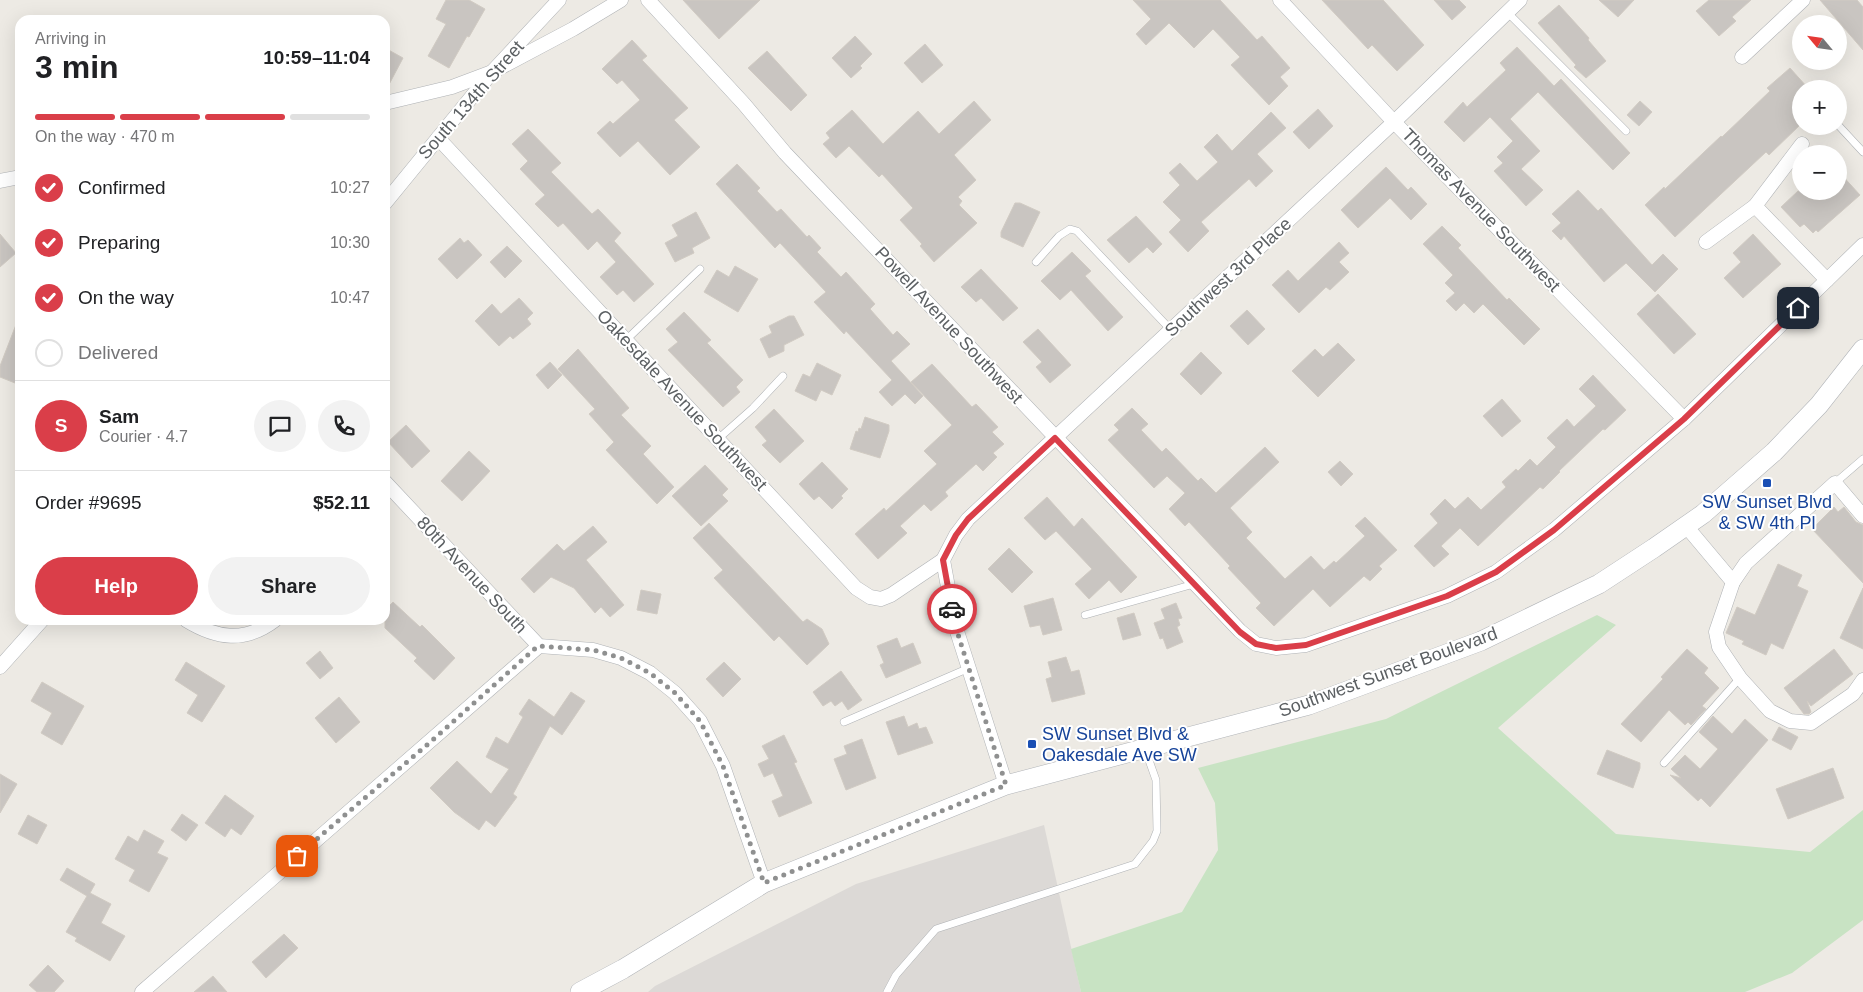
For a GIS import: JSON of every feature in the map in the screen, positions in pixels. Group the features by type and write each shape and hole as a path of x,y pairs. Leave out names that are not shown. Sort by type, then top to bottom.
{"main road":[{"name":"Southwest Sunset Boulevard","path":"580,992 623,969 764,883 1006,785 1309,705 1481,641 1599,584 1703,514 1774,452 1820,405 1863,349"},
{"name":"Southwest Sunset Boulevard","path":"596,992 623,969"}],"street":[{"name":"South 134th Street","path":"390,197 492,72 559,0"},
{"path":"390,102 452,87 492,72 574,29 622,0"},
{"name":"Powell Avenue Southwest","path":"648,0 744,104 785,152 1055,438 1240,632 1256,644 1276,648 1306,645 1447,596 1496,572 1554,530 1684,419"},
{"name":"Thomas Avenue Southwest","path":"1280,0 1394,122 1684,419"},
{"name":"Southwest 3rd Place","path":"943,560 956,535 968,519 1394,122 1520,0"},
{"path":"1742,57 1804,0"},
{"name":"Oakesdale Avenue Southwest","path":"438,138 856,588 870,597 881,599 891,595 943,560"},
{"path":"1706,242 1755,206 1802,144"},
{"path":"0,181 15,178"},
{"path":"1755,206 1827,280"},
{"path":"1684,419 1863,245"},
{"path":"1863,516 1835,483 1746,563 1733,582 1716,632 1719,647 1740,678 1770,711 1790,721 1811,723 1853,694 1863,680"},
{"name":"80th Avenue South","path":"390,487 538,646 593,650 621,658 650,673 675,693 700,721 723,766 764,883"},
{"path":"1686,526 1733,582"},
{"path":"943,560 955,625 1006,785"},
{"path":"0,667 38,625"},
{"path":"194,625 202,630 225,637 245,634 269,625"},
{"path":"142,992 538,646"}],"lane":[{"path":"1507,12 1626,131"},
{"path":"1847,135 1863,152"},
{"path":"1036,262 1059,236 1070,229 1077,231 1171,330"},
{"path":"626,340 700,269"},
{"path":"718,439 753,408 783,376"},
{"path":"1835,483 1863,459"},
{"path":"1085,615 1194,584"},
{"path":"844,722 969,668"},
{"path":"1664,762 1740,678"},
{"path":"887,992 896,975 936,928 1135,864 1153,841 1157,832 1156,780 1145,749"}],"shaded area":[{"path":"1044,825 1081,992 648,992 655,986 856,884"}],"green space":[{"path":"1597,615 1616,625 1498,728 1616,834 1810,852 1863,810 1863,920 1792,973 1745,992 1081,992 1071,949 1182,912 1218,850 1215,803 1198,768 1386,719"}],"building":[{"path":"446,0 469,0 485,9 449,68 428,56 446,24 436,19"},
{"path":"683,0 760,0 719,39"},
{"path":"1133,0 1220,0 1257,40 1262,36 1290,68 1280,77 1288,86 1269,105 1231,65 1240,57 1213,29 1194,48 1169,23 1146,45 1136,34 1151,19"},
{"path":"1322,0 1383,0 1424,45 1397,71 1372,45 1368,49"},
{"path":"1434,0 1459,0 1466,7 1452,20"},
{"path":"1599,0 1634,0 1618,17"},
{"path":"1709,0 1751,0 1732,17 1736,21 1719,36 1696,11"},
{"path":"1820,0 1857,0 1863,7 1863,50 1848,33 1848,15 1833,15"},
{"path":"1559,5 1589,38 1588,40 1606,61 1586,78 1574,67 1576,65 1538,23"},
{"path":"855,36 872,54 860,66 862,68 851,78 832,58"},
{"path":"632,40 647,56 642,60 688,108 674,120 700,147 670,175 638,141 620,157 597,133 610,121 613,124 640,100 622,80 617,84 602,69"},
{"path":"925,44 943,65 922,83 904,63"},
{"path":"1517,47 1554,86 1561,79 1630,153 1613,170 1538,92 1510,119 1540,151 1521,169 1543,190 1526,206 1494,171 1503,163 1497,157 1513,141 1490,117 1464,142 1444,122 1463,102 1467,107 1506,70 1500,63"},
{"path":"390,51 403,58 390,83"},
{"path":"767,51 807,95 791,111 748,68"},
{"path":"1790,68 1801,80 1792,80 1792,133 1769,155 1766,152 1675,237 1645,205 1664,187 1665,189 1770,91 1767,88"},
{"path":"974,101 991,120 954,155 976,180 958,197 962,201 959,205 977,223 934,262 920,246 922,244 900,220 913,208 882,174 879,177 849,146 836,158 823,144 830,138 826,133 852,110 883,144 918,111 939,134"},
{"path":"1640,101 1652,112 1639,126 1627,115"},
{"path":"1318,109 1333,126 1309,149 1293,132"},
{"path":"1271,112 1286,128 1257,154 1273,171 1256,187 1249,179 1201,222 1209,231 1188,252 1169,232 1181,220 1163,202 1180,185 1169,173 1180,163 1197,181 1218,162 1204,147 1217,134 1232,151"},
{"path":"528,129 561,163 551,172 592,214 598,209 621,233 614,241 654,284 634,302 623,290 617,295 600,277 616,262 597,241 588,250 563,223 558,227 535,204 545,195 520,169 528,161 512,144"},
{"path":"737,164 760,188 757,191 777,212 781,209 807,237 809,235 821,248 817,252 841,277 846,272 875,304 870,309 893,335 897,331 910,344 891,361 923,396 915,404 905,394 892,406 879,392 892,380 846,331 844,334 814,302 826,292 780,243 775,248 716,184"},
{"path":"1386,167 1408,190 1411,187 1427,204 1411,220 1390,198 1358,228 1341,210"},
{"path":"1847,181 1860,195 1818,232 1816,230 1813,233 1804,224 1800,227 1781,207 1792,197 1792,200 1847,200"},
{"path":"1578,190 1598,211 1601,208 1652,265 1663,254 1678,269 1655,292 1626,263 1604,282 1564,236 1561,240 1552,231 1561,223 1552,214"},
{"path":"1015,203 1020,203 1040,212 1023,247 1001,237 1001,232"},
{"path":"696,212 710,238 692,248 694,253 675,262 665,243 678,236 672,225"},
{"path":"1136,216 1162,244 1153,253 1147,247 1129,263 1107,240"},
{"path":"1442,226 1461,245 1458,248 1507,300 1509,298 1540,329 1524,345 1483,304 1474,313 1464,303 1456,311 1446,301 1455,293 1445,283 1453,275 1423,244"},
{"path":"0,234 15,254 0,267"},
{"path":"1753,234 1781,264 1743,298 1724,278 1741,262 1733,253"},
{"path":"460,238 464,243 468,240 482,255 457,279 438,259"},
{"path":"1339,242 1349,253 1339,262 1349,272 1330,290 1326,287 1299,313 1272,285 1288,270 1298,281"},
{"path":"507,246 522,261 505,278 490,262"},
{"path":"1072,252 1091,271 1085,276 1123,317 1108,331 1071,290 1060,300 1041,281"},
{"path":"735,266 758,279 738,312 704,292 717,270 729,277"},
{"path":"981,269 1018,308 1003,321 981,298 976,302 961,287"},
{"path":"1658,294 1696,334 1674,354 1637,314"},
{"path":"519,298 533,313 527,319 531,324 513,339 510,336 499,346 475,321 492,304 501,314"},
{"path":"1247,310 1265,329 1248,345 1230,326"},
{"path":"684,312 711,340 707,343 743,380 736,387 740,392 723,407 668,350 678,342 666,329"},
{"path":"789,316 794,316 804,335 784,345 784,351 769,358 760,339 772,333 769,326"},
{"path":"15,327 15,383 0,377 0,366"},
{"path":"1038,329 1071,365 1050,383 1036,367 1042,362 1023,342"},
{"path":"1338,343 1355,360 1318,397 1292,371 1315,349 1323,357"},
{"path":"578,349 629,408 621,415 651,446 643,454 674,487 657,504 606,450 614,442 589,414 595,409 558,369"},
{"path":"1201,352 1222,373 1201,395 1180,374"},
{"path":"550,362 562,375 548,389 536,375"},
{"path":"817,363 841,375 832,395 821,390 816,401 795,391 803,374 810,377"},
{"path":"932,364 972,407 976,404 998,427 992,432 1004,444 993,453 997,457 983,471 976,464 945,492 948,496 931,511 924,504 900,526 907,533 878,559 855,534 884,508 886,511 937,464 924,451 952,425 911,382"},
{"path":"1593,375 1626,410 1605,430 1603,429 1543,489 1540,487 1478,546 1460,528 1441,546 1449,554 1434,567 1414,546 1438,523 1430,514 1445,499 1455,509 1468,497 1481,510 1506,487 1502,482 1516,469 1518,471 1530,459 1537,466 1556,447 1547,438 1567,419 1574,427 1596,406 1579,389"},
{"path":"1502,399 1521,421 1502,437 1483,416"},
{"path":"1132,408 1148,424 1141,430 1162,452 1166,448 1198,481 1201,478 1216,493 1265,447 1279,462 1230,508 1252,532 1246,538 1285,579 1311,556 1324,570 1334,561 1336,563 1365,536 1355,526 1365,517 1397,550 1379,566 1382,569 1370,581 1364,576 1330,607 1313,589 1274,626 1256,608 1261,603 1228,568 1230,566 1189,522 1185,526 1169,509 1185,493 1167,476 1154,488 1108,440 1119,430 1114,425"},
{"path":"774,409 804,441 780,463 762,445 767,441 755,427"},
{"path":"865,417 889,425 889,431 880,458 850,449 856,431 858,432 859,428 861,429"},
{"path":"406,425 430,451 412,468 390,444 390,440"},
{"path":"469,451 490,471 462,501 441,481"},
{"path":"1340,461 1353,474 1341,486 1328,472"},
{"path":"822,462 848,489 841,496 843,498 832,509 819,496 814,500 799,484"},
{"path":"705,465 728,489 722,495 728,501 701,526 672,496"},
{"path":"1047,497 1074,527 1082,518 1137,577 1121,593 1109,580 1089,599 1075,584 1092,569 1056,531 1045,540 1024,518"},
{"path":"1834,507 1838,512 1844,507 1856,522 1863,525 1863,583 1812,529"},
{"path":"709,523 803,622 807,619 822,629 829,644 807,665 779,636 774,641 714,578 723,570 693,538"},
{"path":"593,526 607,542 586,560 624,605 610,617 601,607 595,613 574,588 551,577 534,593 521,579 557,544 564,551"},
{"path":"1009,548 1033,572 1012,593 988,569"},
{"path":"1778,564 1802,575 1797,586 1808,591 1783,649 1771,643 1766,655 1742,644 1744,641 1726,633 1737,607 1755,615"},
{"path":"1863,588 1863,649 1840,638"},
{"path":"641,590 661,594 657,614 637,610"},
{"path":"1053,598 1062,630 1043,635 1040,625 1030,627 1024,606"},
{"path":"393,602 420,627 422,625 455,658 434,680 414,661 417,658 385,628 385,625 390,625 390,605"},
{"path":"1176,603 1182,618 1178,619 1180,625 1177,627 1183,642 1167,649 1163,638 1160,639 1154,623 1165,619 1161,609"},
{"path":"1134,613 1141,635 1123,640 1117,618"},
{"path":"897,638 901,648 913,643 921,663 886,678 880,665 884,663 877,646"},
{"path":"1687,649 1708,668 1704,673 1719,688 1702,706 1706,709 1691,725 1688,722 1685,725 1669,710 1641,742 1621,724 1663,679 1661,677"},
{"path":"1834,649 1853,674 1811,706 1807,701 1811,712 1804,714 1784,688"},
{"path":"320,651 333,668 320,679 306,663"},
{"path":"1066,657 1071,672 1079,670 1085,694 1052,702 1046,679 1052,677 1048,662"},
{"path":"186,662 225,686 202,722 187,713 198,695 175,680"},
{"path":"724,662 741,679 723,697 706,679"},
{"path":"841,671 862,700 848,710 842,701 835,706 831,701 823,706 813,692"},
{"path":"42,682 84,706 62,745 41,733 52,713 31,701"},
{"path":"571,692 585,701 562,735 550,726 513,794 517,797 495,827 486,820 479,830 454,812 430,788 457,761 491,794 509,769 486,757 496,737 508,744 523,717 519,714 529,699 554,717"},
{"path":"339,697 360,722 336,743 315,718"},
{"path":"904,716 908,727 917,723 919,729 926,727 933,743 898,755 886,722"},
{"path":"1713,716 1732,734 1745,719 1768,740 1710,807 1701,798 1698,801 1670,775 1681,778 1671,769 1685,755 1700,769 1718,749 1699,732"},
{"path":"1779,727 1798,737 1791,750 1772,740"},
{"path":"784,735 797,762 794,763 812,803 779,817 772,801 783,796 773,773 764,777 758,764 769,759 762,746"},
{"path":"862,739 876,778 846,790 834,759 847,754 844,746"},
{"path":"1607,750 1640,763 1633,788 1597,774"},
{"path":"1833,768 1844,798 1788,819 1776,789"},
{"path":"0,774 17,784 0,813"},
{"path":"225,795 254,816 241,835 231,828 225,837 205,823"},
{"path":"182,814 198,825 186,841 171,830"},
{"path":"28,815 47,825 37,844 18,834"},
{"path":"144,830 164,841 157,853 168,858 149,892 129,881 135,870 115,859 128,836 138,842"},
{"path":"67,868 95,884 90,893 111,904 101,923 125,936 110,961 75,941 77,938 66,932 87,896 60,880"},
{"path":"284,934 298,948 266,978 252,962"},
{"path":"48,965 64,981 54,992 37,992 29,985"},
{"path":"213,976 227,992 194,992"}],"way so far":[{"path":"297,856 428,744 538,646 593,650 621,658 650,673 675,693 700,721 723,766 764,883 1006,785 955,625 952,609"}],"place":[{"name":"SW Sunset Blvd & SW 4th Pl","path":"1767,483"},
{"name":"SW Sunset Blvd & Oakesdale Ave SW","path":"1032,744"}],"route":[{"path":"952,609 943,560 956,535 968,519 1055,438 1240,632 1256,644 1276,648 1306,645 1447,596 1496,572 1554,530 1684,419 1798,308"}]}
